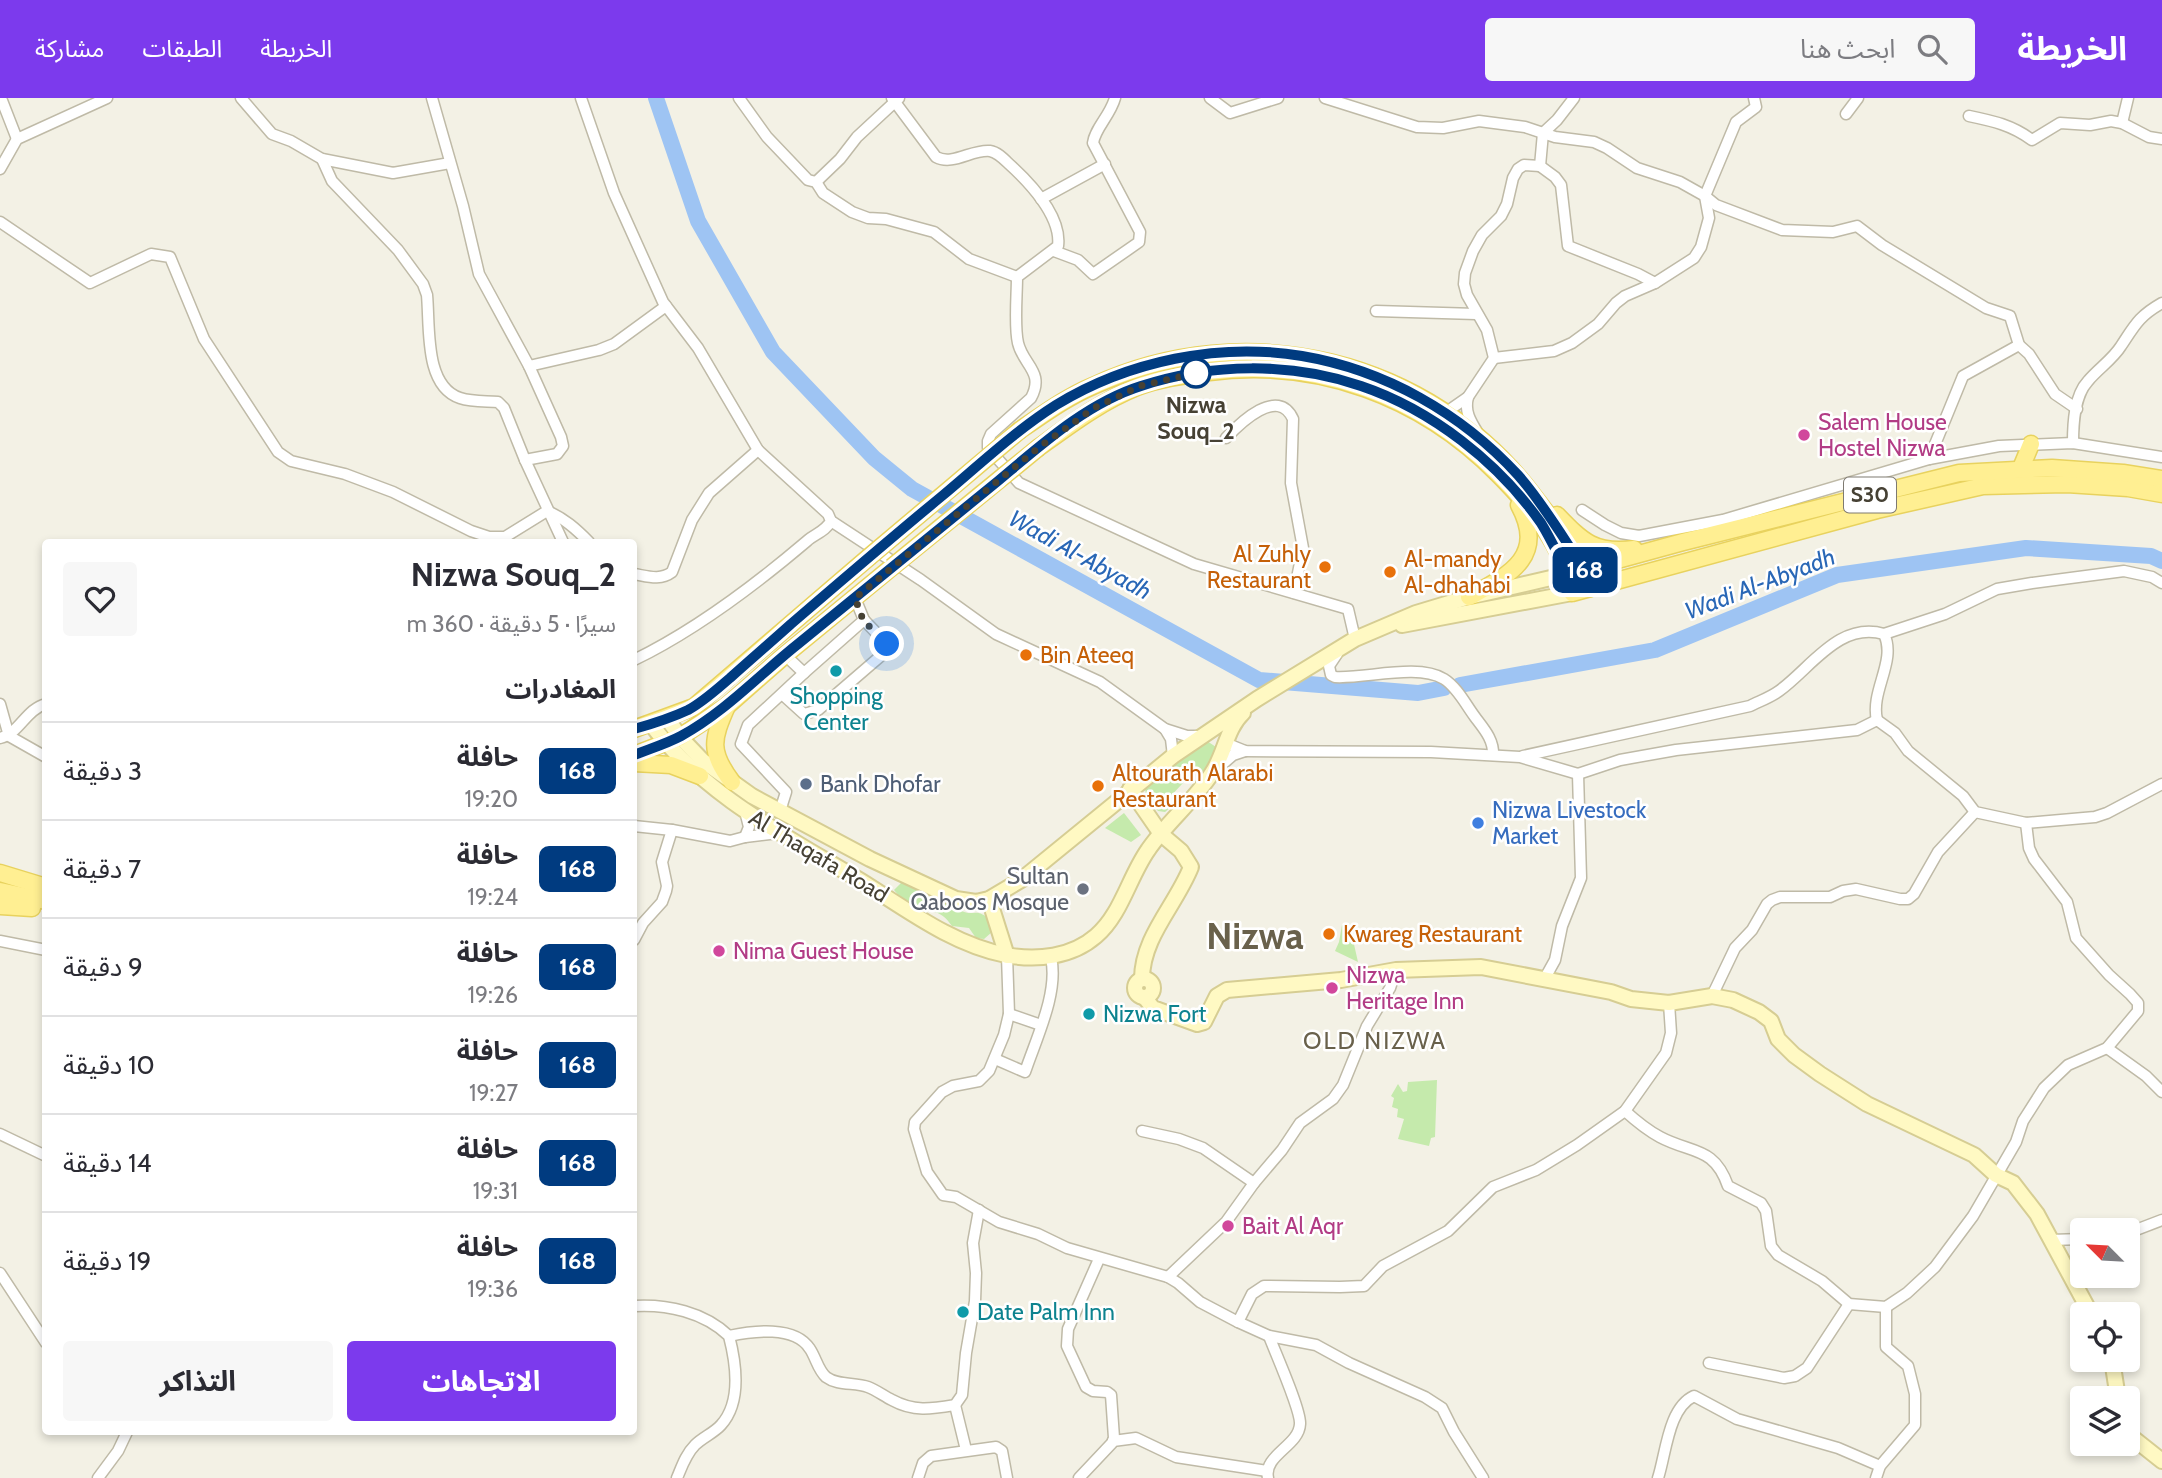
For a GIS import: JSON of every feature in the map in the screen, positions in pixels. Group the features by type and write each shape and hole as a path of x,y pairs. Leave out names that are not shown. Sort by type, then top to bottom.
{"main road":[{"path":"637,728 694,707 1020,430 1081,392 1130,371 1186,357 1232,351 1285,353 1353,368 1401,387 1445,413 1485,443 1582,540 1597,548 1616,551 1683,542"},
{"path":"637,754 673,740 727,706 785,655 1038,448 1094,408 1140,386 1186,375 1235,368 1282,370 1346,380 1398,400 1445,429 1488,464 1521,497 1543,526 1568,574 1572,593"},
{"path":"2021,468 2031,444"},
{"path":"1469,597 1508,576 1527,550 1530,532 1514,495 1488,464"},
{"name":"S30","path":"1568,574 1683,542 1959,473 2052,468 2123,472 2162,479"},
{"path":"1519,476 1585,570 1590,588"},
{"name":"S30","path":"1572,593 1877,510 1983,486 2067,484 2129,488 2162,494"},
{"path":"727,706 716,731 714,744 719,764 732,782"},
{"path":"637,763 671,765 700,776"},
{"path":"0,873 42,886"},
{"path":"0,891 42,900"},
{"path":"0,906 42,909"}],"street":[{"path":"1,98 17,139"},
{"path":"0,169 17,139 107,98"},
{"path":"241,98 271,134 291,141 322,159 393,173 450,163"},
{"path":"432,98 479,274 529,366 561,437 563,446 557,454 525,460"},
{"path":"581,98 614,192 666,306 698,348 758,450 828,514 831,521 921,580 996,634 1100,682 1165,729 1187,736 1213,736 1245,751"},
{"path":"739,98 766,136 808,180 816,182 823,193 852,212 934,232 970,259 1017,276"},
{"path":"1054,251 1078,260 1093,274 1139,242 1140,232 1093,143 1093,137 1111,111 1115,98"},
{"path":"1210,98 1230,113 1279,98"},
{"path":"1325,98 1417,127 1443,128 1479,121 1525,127 1561,138 1594,142 1608,148 1637,168 1672,179 1705,196 1716,205 1782,230 1833,232 1857,226 1882,245 1986,308 2010,316 2019,345 2029,354 2055,394 2077,409"},
{"path":"1540,166 1543,133 1574,98"},
{"path":"1494,358 1554,351 1572,343 1598,324 1625,296 1655,283 1687,264 1701,247 1709,218 1705,196 1736,122 1756,107 1754,98"},
{"path":"1846,114 1858,98"},
{"path":"2122,122 2128,98"},
{"path":"816,182 895,99 936,157 945,160 988,150 997,153 1026,179 1041,199 1056,227 1059,241 1054,251 1017,276"},
{"path":"1969,116 2001,122 2020,130 2032,139 2064,123 2090,125 2111,121 2122,122 2149,137 2162,139"},
{"path":"322,159 332,181 398,250 423,284 427,295 433,370 440,384 457,397 472,401 498,402 504,408 561,539"},
{"path":"1041,199 1105,164"},
{"path":"1485,443 1465,406 1494,358 1487,330 1476,314 1464,284 1465,273 1482,235 1501,216 1518,169 1524,166 1540,166 1561,185 1568,246 1655,283"},
{"path":"0,222 90,283 151,254 170,257 204,338 278,452 291,461 345,474 393,492 471,531 489,537 505,537 547,511"},
{"path":"1017,276 1018,344 1034,373 1035,390 1031,398 991,434 988,441 988,448 1013,479 1194,564 1348,609 1354,639"},
{"path":"2073,443 2073,419 2085,384 2121,347 2130,329 2148,311 2162,303"},
{"path":"529,366 614,344 666,306"},
{"path":"1376,311 1476,314"},
{"path":"1929,459 1963,376 2019,345"},
{"path":"1445,413 1468,397"},
{"path":"1226,438 1258,410 1273,406 1282,407 1293,419 1291,483 1303,548 1294,593"},
{"path":"1582,510 1621,533 1639,536 1723,520 1929,459 1999,446 2073,443 2162,457"},
{"path":"637,575 657,578 672,572 692,520 709,493 758,450"},
{"path":"547,511 569,523 586,539"},
{"path":"637,658 674,640 776,568 831,521"},
{"path":"1520,757 1751,706 1778,692 1825,650 1847,636 1863,631 1884,634 1945,614 1997,589 2080,575 2124,571 2152,577 2162,583"},
{"path":"667,718 673,740 732,782 780,811 870,859 956,899 975,902 989,899 1021,880 1173,756 1256,699 1354,639 1416,613 1469,597 1568,574"},
{"path":"1373,630 1572,593"},
{"path":"783,695 804,714 818,710 883,654 887,644 863,620 855,598"},
{"path":"780,811 786,792 741,744 748,725 863,620"},
{"path":"1884,634 1888,652 1876,694 1877,720 1895,733 1908,751 1964,796 1975,812 2026,823 2095,817 2162,784"},
{"path":"1354,639 1330,662 1331,675 1348,678 1425,673 1445,680 1461,696 1490,738 1493,755"},
{"path":"785,655 804,673"},
{"name":"Al Thaqafa Road","path":"651,724 673,740 700,776 745,811 960,940 1007,956 1051,958 1084,945 1099,934 1111,919 1148,850 1212,773 1238,718 1256,699"},
{"path":"0,704 4,737"},
{"path":"4,737 31,712 42,706"},
{"path":"1212,773 1233,755 1245,751 1493,755 1520,757 1578,774 1620,760 1676,750 1857,730 1877,720"},
{"path":"1165,729 1171,739 1173,756"},
{"path":"4,737 42,755"},
{"path":"1545,978 1555,960 1562,926 1581,877 1578,774"},
{"path":"1130,789 1161,834 1181,851 1191,867 1142,962 1142,979 1148,980 1153,986 1150,995 1145,998 1153,1008 1197,1024 1204,1022 1217,996 1227,990 1341,980 1396,970 1481,967 1611,992 1631,999 1669,1003 1712,996 1733,1000 1771,1021 1779,1039 1794,1055 1820,1074 1867,1104 1974,1155 1996,1174 2013,1184 2025,1197 2085,1302"},
{"path":"745,811 749,827 745,837"},
{"path":"1712,996 1735,948 1752,930 1772,900 1780,897 1830,897 1856,889 1900,900 1908,899 1914,894 1938,852 1975,812"},
{"path":"1625,1111 1661,1138 1712,1158 1721,1167 1728,1185 1762,1203 1766,1211 1771,1246 1777,1255 1822,1281 1849,1304 1886,1307 1907,1293 1935,1267 1973,1216 2044,1088 2068,1065 2107,1048 2138,1011 2137,1003 2076,938 2063,895 2034,859 2029,848 2026,823"},
{"path":"637,826 730,841 780,833"},
{"path":"637,934 643,923 662,902 666,891 662,862 672,830"},
{"path":"989,899 1007,956 1009,1014 1004,1035 989,1071 979,1081 953,1086 942,1092 918,1117 914,1129 927,1172 935,1186 943,1195 956,1197 999,1222 1038,1234 1099,1259 1168,1277 1200,1301 1238,1322 1269,1336 1316,1345 1425,1397 1442,1408 1483,1478"},
{"path":"0,941 42,949"},
{"path":"995,1059 1026,1072 1052,986 1054,968 1051,958"},
{"path":"1168,1277 1226,1222 1300,1123 1333,1098 1343,1085 1367,1026 1390,988 1396,970"},
{"path":"1238,1322 1252,1294 1264,1286 1364,1286 1383,1266 1448,1231 1493,1187 1536,1170 1625,1111 1666,1053 1671,1033 1669,1003"},
{"path":"1009,1014 1041,1025"},
{"path":"2107,1048 2146,1076 2162,1092"},
{"path":"1142,1131 1179,1139 1203,1148 1254,1183"},
{"path":"0,1134 42,1154"},
{"path":"729,1336 757,1331 799,1338 809,1347 825,1376 834,1381 867,1387 913,1409 926,1410 955,1405 962,1395 975,1301 973,1242 979,1210"},
{"path":"2140,1228 2162,1220"},
{"path":"2051,1240 2070,1239"},
{"path":"1099,1259 1066,1338 1070,1354 1086,1387 1111,1395 1113,1441"},
{"path":"0,1273 42,1337"},
{"path":"1709,1363 1784,1378 1795,1376 1807,1368 1849,1304"},
{"path":"637,1307 660,1305 704,1318 729,1336 735,1393 733,1406 718,1428 693,1446 677,1478"},
{"path":"1876,1478 1880,1466 1915,1425 1915,1394 1908,1366 1885,1347 1886,1307"},
{"path":"1079,1478 1113,1441 1136,1438 1176,1457 1268,1475 1269,1465 1300,1428 1300,1420 1269,1336"},
{"path":"1658,1478 1672,1426 1680,1408 1694,1396 1737,1419 1838,1448 1880,1466"},
{"path":"955,1405 966,1450"},
{"path":"98,1478 118,1451 126,1435"},
{"path":"2140,1444 2162,1461"},
{"path":"918,1478 923,1463 931,1456 1000,1448 1007,1478"}],"green space":[{"path":"1207,741 1216,747 1214,761 1202,773 1196,769 1168,799 1172,806 1165,812 1158,811 1147,798 1145,789 1150,781"},
{"path":"1124,813 1141,835 1131,842 1105,828"},
{"path":"907,881 954,904 966,913 983,914 992,922 992,932 984,939 976,938 969,928 952,926 943,916 909,904 894,890"},
{"path":"1342,925 1351,931 1358,962 1335,951"},
{"path":"1437,1080 1435,1137 1431,1138 1429,1146 1398,1139 1404,1119 1397,1117 1398,1109 1392,1107 1394,1098 1391,1096 1398,1084 1403,1092 1407,1091 1408,1082"}],"waterway":[{"name":"Wadi Al-Abyadh","path":"656,98 698,221 773,352 874,458 912,489 1259,680 1418,693 1444,688"},
{"name":"Wadi Al-Abyadh","path":"1460,685 1655,650 1837,575 2026,548 2151,556 2162,561"}],"bus line":[{"name":"168","path":"637,728 694,707 1020,430 1057,405 1093,386 1130,371 1186,357 1232,351 1285,353 1353,368 1401,387 1445,413 1485,443 1519,476 1585,570 1568,574 1543,526 1521,497 1488,464 1445,429 1398,400 1346,380 1312,373 1235,368 1186,375 1140,386 1094,408 1038,448 785,655 727,706 680,737 637,754"}],"place":[{"name":"Nizwa Souq_2","path":"1196,373"},
{"name":"Salem House Hostel Nizwa","path":"1804,435"},
{"name":"Al Zuhly Restaurant","path":"1325,567"},
{"name":"Al-mandy Al-dhahabi","path":"1390,572"},
{"name":"Bin Ateeq","path":"1026,655"},
{"name":"Shopping Center","path":"836,671"},
{"name":"Bank Dhofar","path":"806,784"},
{"name":"Altourath Alarabi Restaurant","path":"1098,786"},
{"name":"Nizwa Livestock Market","path":"1478,823"},
{"name":"Sultan Qaboos Mosque","path":"1083,889"},
{"name":"Kwareg Restaurant","path":"1329,934"},
{"name":"Nima Guest House","path":"719,951"},
{"name":"Nizwa Heritage Inn","path":"1332,988"},
{"name":"Nizwa Fort","path":"1089,1014"},
{"name":"Bait Al Aqr","path":"1228,1226"},
{"name":"Date Palm Inn","path":"963,1312"}],"district":[{"name":"Nizwa","path":"1255,936"},
{"name":"OLD NIZWA","path":"1375,1041"}],"route":[{"path":"887,644 863,620 855,598 1038,448 1094,408 1140,386 1196,373"}]}
